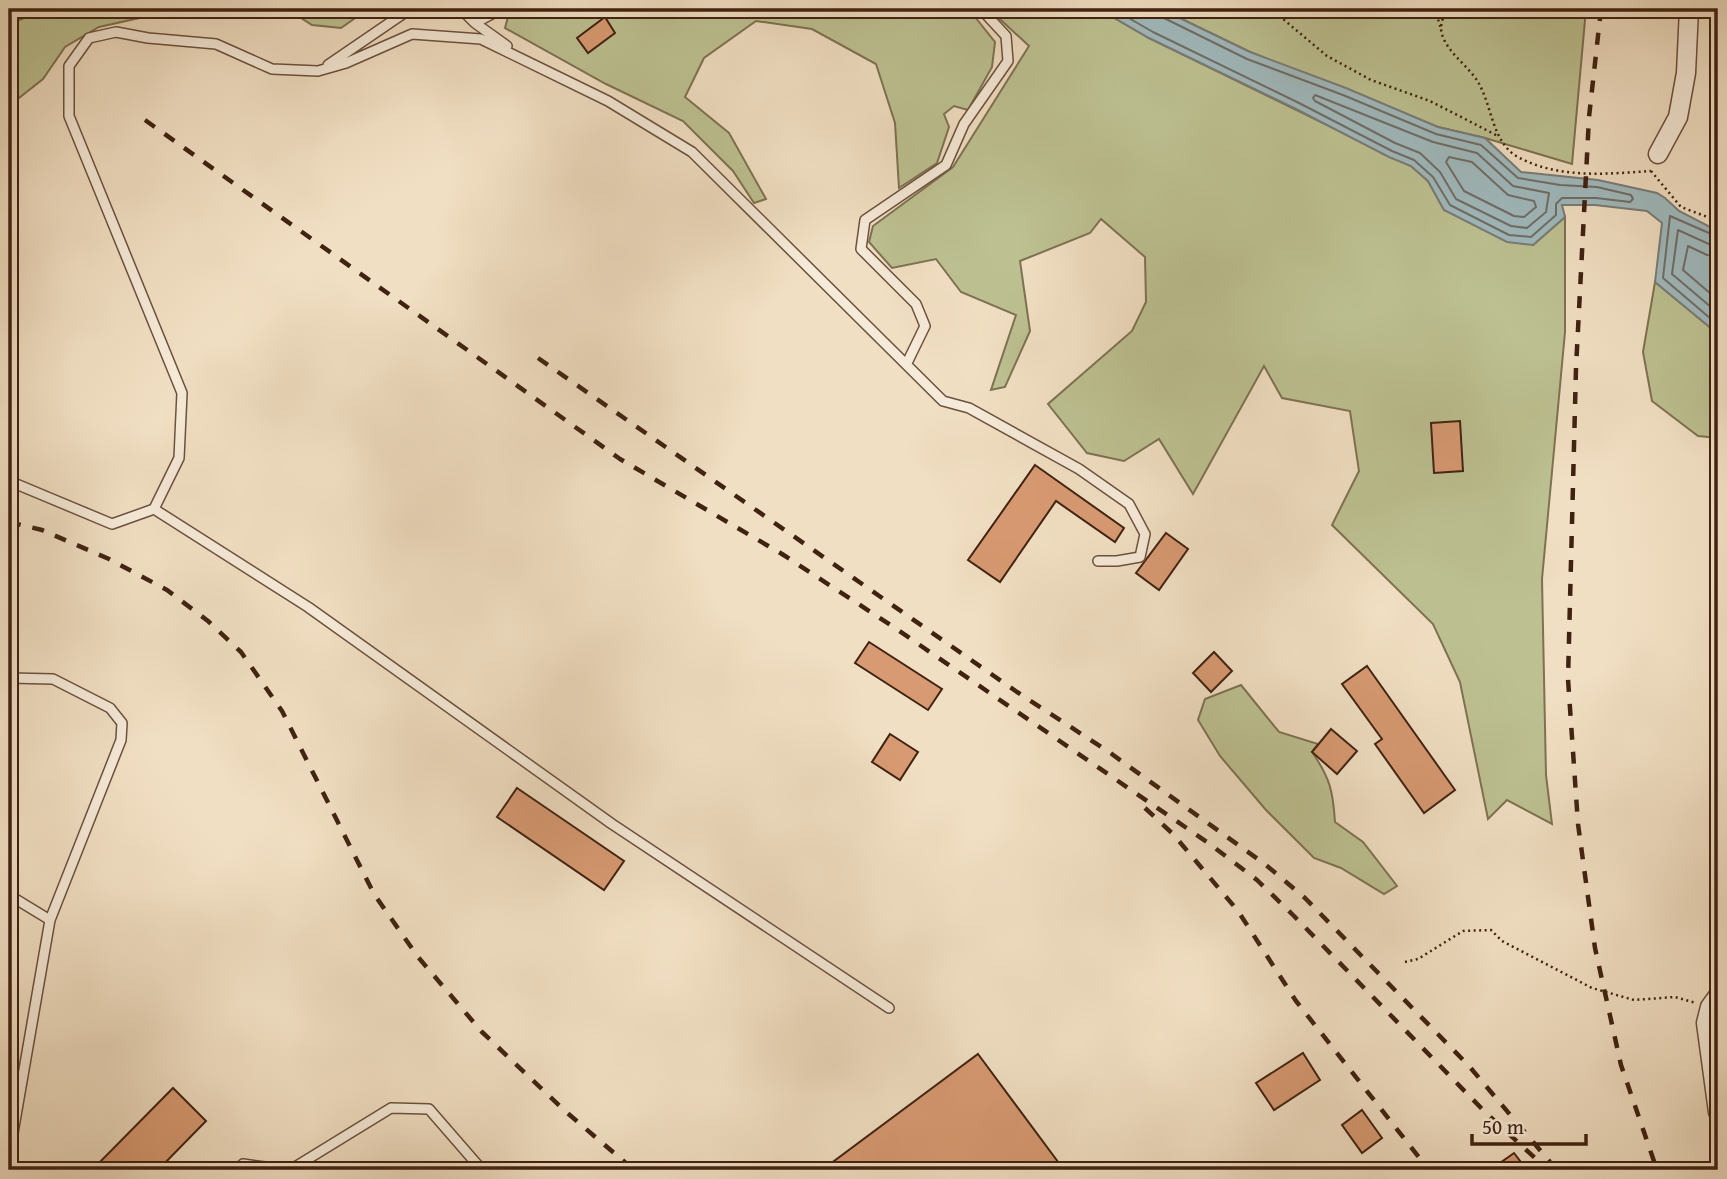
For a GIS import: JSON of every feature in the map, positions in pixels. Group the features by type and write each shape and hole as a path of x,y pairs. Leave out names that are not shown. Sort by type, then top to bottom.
{"street":[{"path":"1658,154 1678,117 1686,73 1689,9"},
{"path":"1714,1002 1706,1023 1718,1112"}],"lane":[{"path":"318,71 410,9"},
{"path":"461,9 475,23 523,57"},
{"path":"475,23 501,9"},
{"path":"907,363 925,326 916,304 861,249 865,220 946,165 964,124 1008,61 1006,36 981,9"},
{"path":"9,481 111,524 154,509 179,458 182,393 69,116 69,66 89,38 116,32 148,38 216,44 272,69 318,71 346,63 412,34 481,39 523,57 608,101 692,152 943,401 969,408 1054,455 1129,504 1145,534 1140,556 1117,561 1098,561"},
{"path":"154,509 308,607 612,824 889,1008"},
{"path":"9,678 53,679 110,708 122,723 121,740 50,920 9,1156"},
{"path":"9,895 50,920"},
{"path":"236,1170 243,1164 289,1170 391,1108 429,1110 482,1170"}],"path":[{"path":"1258,9 1283,19 1327,56 1360,74 1430,101 1500,137"},
{"path":"1435,9 1447,44 1479,83 1500,137 1515,156 1553,171 1651,171"},
{"path":"1441,30 1444,13 1448,9"},
{"path":"1651,171 1658,154"},
{"path":"1651,171 1681,207 1718,221"},
{"path":"1405,962 1418,959 1463,931 1491,930 1502,941 1592,988 1634,1000 1675,997 1714,1002"}],"green space":[{"path":"47,9 180,9 99,27 65,47 43,79 19,98 9,97 9,24"},
{"path":"287,9 368,9 341,28 312,25"},
{"path":"519,9 955,9 975,17 995,42 992,67 968,110 954,106 944,114 949,127 937,163 899,188 895,123 876,64 812,29 756,21 704,58 685,97 729,133 766,199 754,203 733,171 683,121 606,84 505,28 509,13"},
{"path":"989,9 1099,9 1149,38 1411,166 1428,181 1444,210 1533,245 1565,217 1565,332 1542,579 1546,775 1552,824 1507,800 1488,819 1460,682 1433,624 1332,525 1359,471 1350,411 1282,398 1264,366 1193,494 1159,439 1124,461 1087,453 1048,404 1132,331 1146,302 1145,257 1101,219 1090,233 1020,261 1030,331 1005,387 991,390 1016,315 961,292 936,259 892,268 869,242 873,226 953,167 1029,46"},
{"path":"1161,9 1586,9 1572,164 1438,127 1250,52"},
{"path":"1655,282 1718,334 1718,438 1698,436 1652,401 1643,352"},
{"path":"1241,685 1279,732 1318,744 1312,752 1330,785 1335,822 1363,842 1397,886 1384,894 1341,868 1314,858 1266,810 1220,756 1198,720 1205,699"}],"water":[{"path":"1099,9 1161,9 1250,52 1346,88 1438,127 1485,138 1521,172 1598,180 1657,193 1679,211 1718,231 1718,334 1655,282 1662,223 1647,211 1595,205 1562,205 1565,217 1533,245 1507,242 1444,210 1428,181 1411,166 1149,38"}],"building":[{"path":"605,17 615,33 588,53 577,38"},
{"path":"1460,421 1463,471 1434,473 1431,423"},
{"path":"1035,465 1124,528 1115,542 1056,501 1000,582 968,560"},
{"path":"1166,533 1188,549 1159,590 1136,573"},
{"path":"869,642 942,689 928,710 855,663"},
{"path":"1214,652 1232,671 1211,692 1193,673"},
{"path":"1367,666 1455,790 1424,813 1375,744 1382,739 1342,684"},
{"path":"1331,729 1357,751 1337,774 1312,752"},
{"path":"890,734 918,752 900,780 872,762"},
{"path":"517,788 624,861 604,890 497,817"},
{"path":"1303,1053 1320,1080 1274,1110 1256,1083"},
{"path":"978,1054 1064,1170 822,1170"},
{"path":"173,1088 206,1121 158,1170 92,1170"},
{"path":"1362,1110 1382,1138 1362,1153 1342,1125"},
{"path":"1514,1153 1527,1170 1490,1170"}],"railway":[{"path":"1601,9 1589,117 1576,368 1568,679 1578,824 1595,948 1621,1065 1657,1170"},
{"path":"145,120 620,459 782,554 892,626 1207,842 1257,880 1485,1112 1548,1170"},
{"path":"538,358 1017,692 1109,752 1266,865 1305,898 1469,1066 1550,1162"},
{"path":"9,522 42,530 109,559 167,590 208,621 241,652 282,711 374,894 418,957 482,1032 565,1111 634,1170"},
{"path":"1145,808 1173,834 1238,911 1296,1001 1429,1170"}]}
